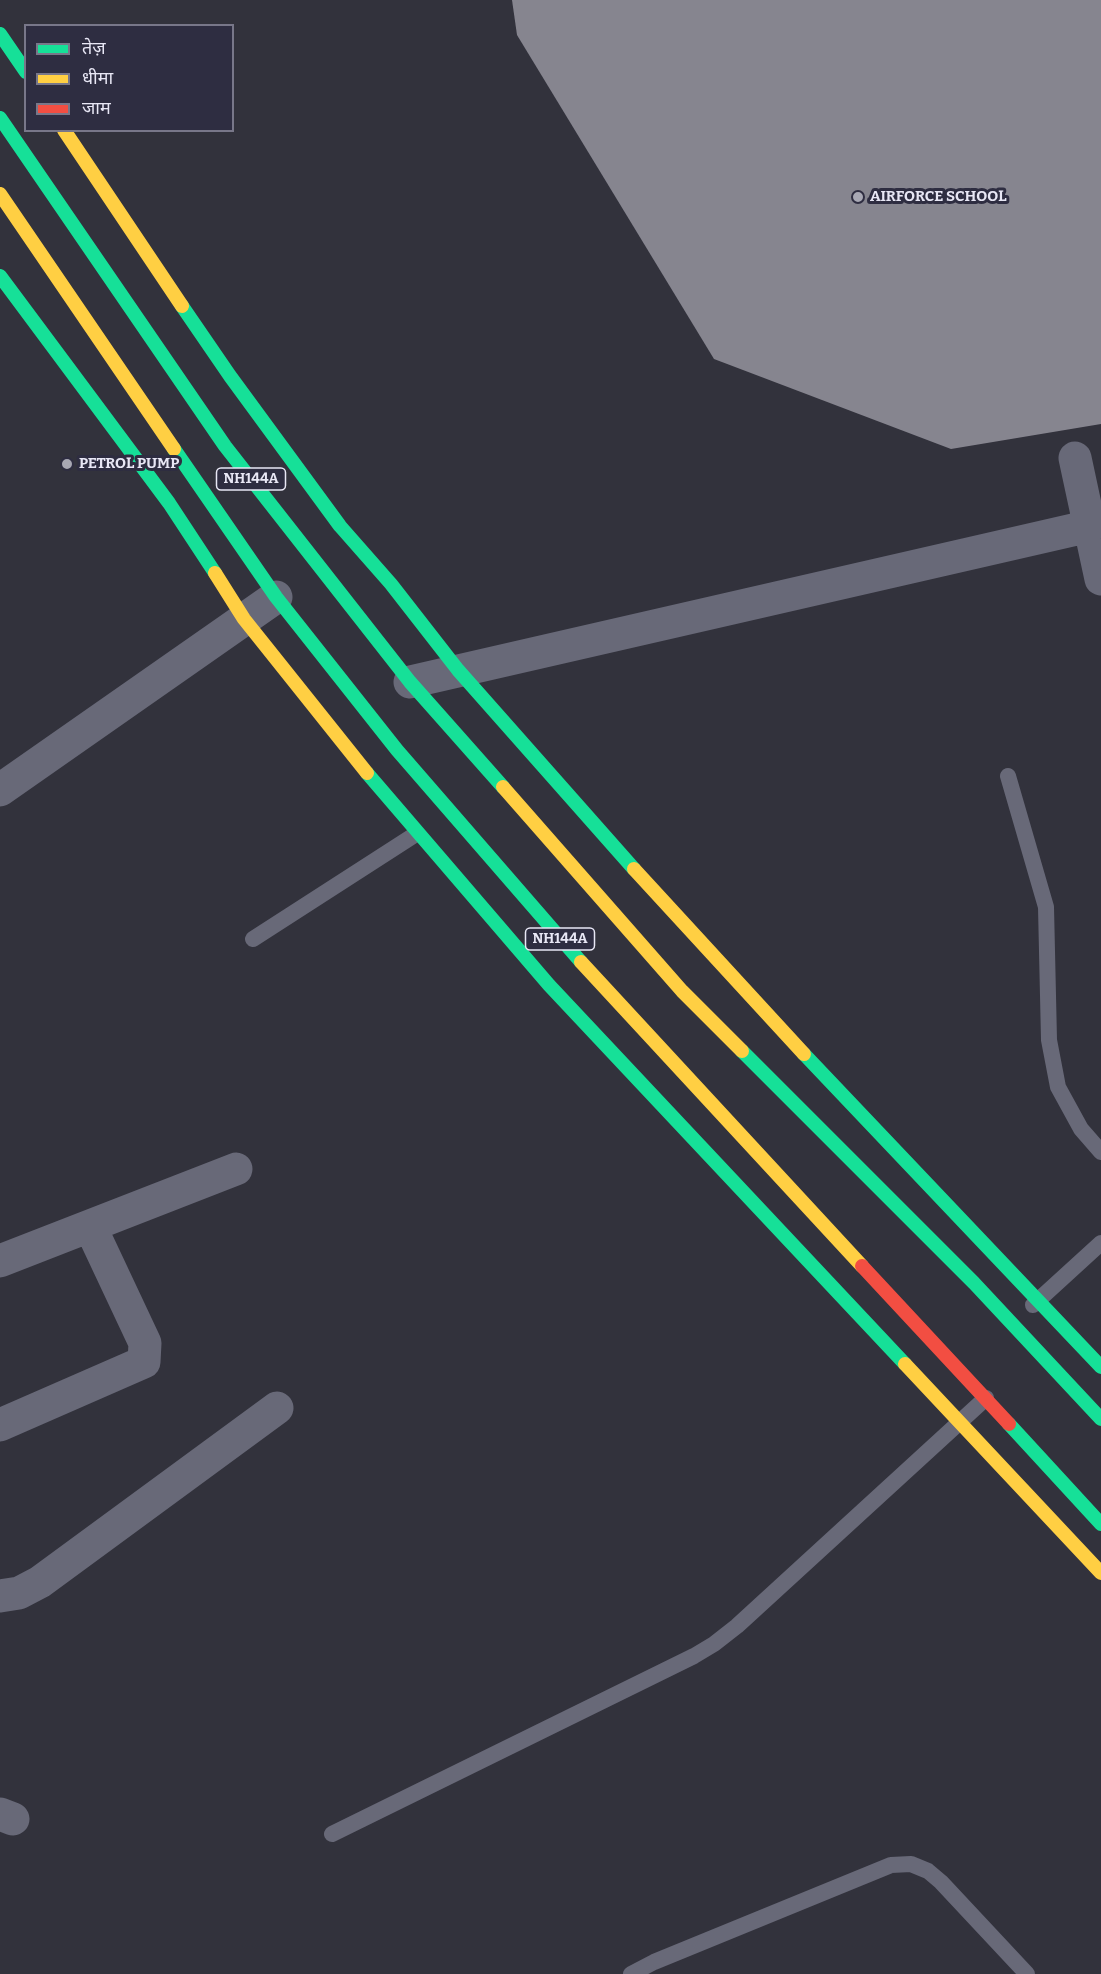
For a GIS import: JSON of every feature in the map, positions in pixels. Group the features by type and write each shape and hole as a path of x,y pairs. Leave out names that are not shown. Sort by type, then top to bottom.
{"highway":[{"path":"0,34 24,69"},
{"name":"NH144A","path":"0,118 78,230 220,449 357,605 410,682 682,991 1013,1324 1101,1419"},
{"path":"65,132 230,376 386,587 643,880 1037,1302 1101,1367"},
{"path":"82,184 84,161"},
{"name":"NH144A","path":"0,194 190,465 276,597 397,750 555,934 1101,1524"},
{"path":"78,230 80,207"},
{"path":"47,290 49,267"},
{"path":"0,276 169,503 244,619 417,834 549,985 1101,1573"},
{"path":"43,335 45,312"}],"street":[{"path":"1075,458 1101,574"},
{"path":"410,682 1089,526"},
{"path":"0,790 276,597"},
{"path":"0,1261 236,1169"},
{"path":"0,1425 144,1362 145,1343 90,1226"},
{"path":"0,1596 19,1593 40,1582 277,1408"}],"lane":[{"path":"1008,776 1047,907 1049,1040 1058,1087 1081,1129 1101,1152"},
{"path":"253,939 417,834"},
{"path":"1013,1324 1101,1243"},
{"path":"332,1834 694,1656 714,1644 737,1626 986,1398"},
{"path":"631,1974 654,1962 891,1865 911,1864 928,1871 941,1882 1027,1974"}],"building":[{"name":"AIRFORCE SCHOOL","path":"512,0 1101,0 1101,424 951,449 714,359 517,35"}],"traffic: fast":[{"path":"0,34 24,69"},
{"path":"0,118 225,446 410,682 503,787"},
{"path":"0,276 169,503 215,573"},
{"path":"182,306 230,376 340,526 391,584 458,670 634,869"},
{"path":"174,449 276,597 397,750 581,962"},
{"path":"367,773 549,985 905,1364"},
{"path":"742,1051 974,1283 1101,1419"},
{"path":"804,1054 1101,1367"},
{"path":"1009,1424 1101,1524"}],"traffic: slow":[{"path":"65,132 182,306"},
{"path":"0,194 174,449"},
{"path":"215,573 244,619 367,773"},
{"path":"503,787 682,991 742,1051"},
{"path":"634,869 804,1054"},
{"path":"581,962 862,1266"},
{"path":"905,1364 1101,1573"}],"traffic: jam":[{"path":"862,1266 1009,1424"}],"place":[{"name":"AIRFORCE SCHOOL","path":"858,197"},
{"name":"PETROL PUMP","path":"67,464"}]}
